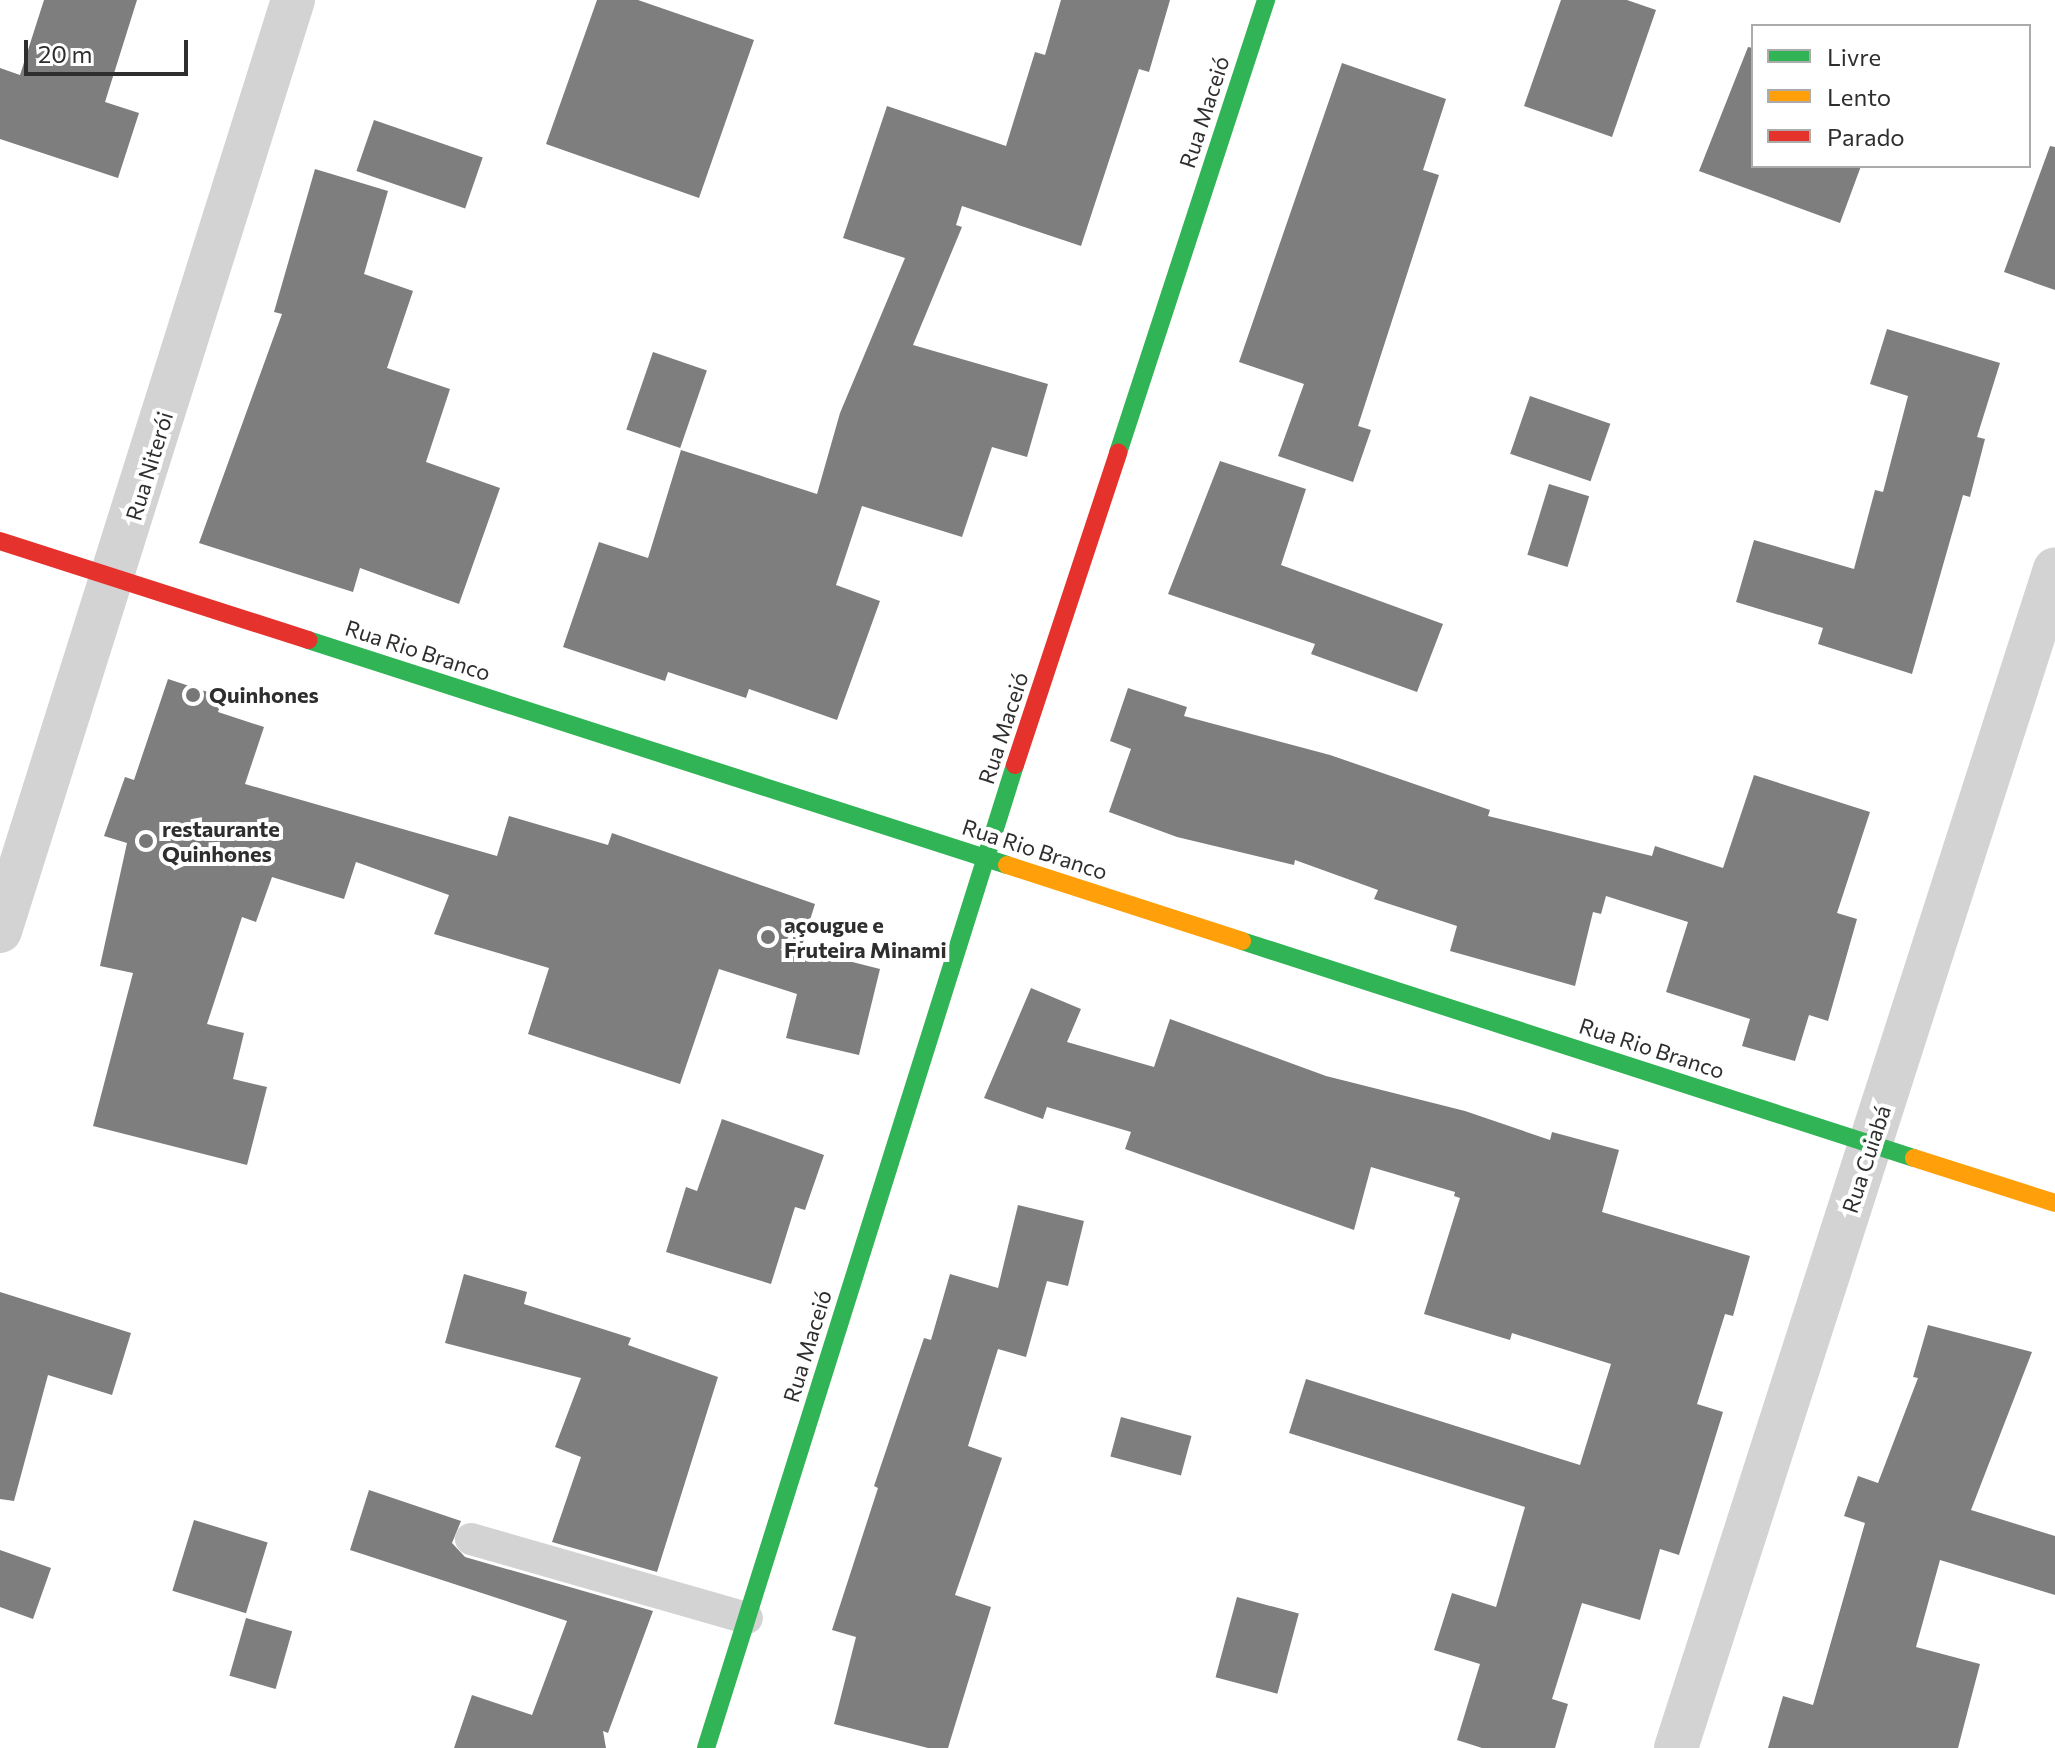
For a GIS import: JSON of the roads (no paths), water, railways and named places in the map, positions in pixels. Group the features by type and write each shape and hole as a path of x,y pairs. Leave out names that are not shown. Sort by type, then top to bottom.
{"street":[{"name":"Rua Niterói","path":"0,931 114,577 293,0"},
{"name":"Rua Maceió","path":"706,1748 985,858 1266,0"},
{"name":"Rua Rio Branco","path":"0,541 2055,1203"},
{"name":"Rua Cuiabá","path":"1676,1748 2055,569"}],"lane":[{"path":"471,1539 747,1618"}],"place":[{"name":"Quinhones","path":"193,695"},
{"name":"restaurante Quinhones","path":"146,841"},
{"name":"açougue e Fruteira Minami","path":"768,937"}]}
